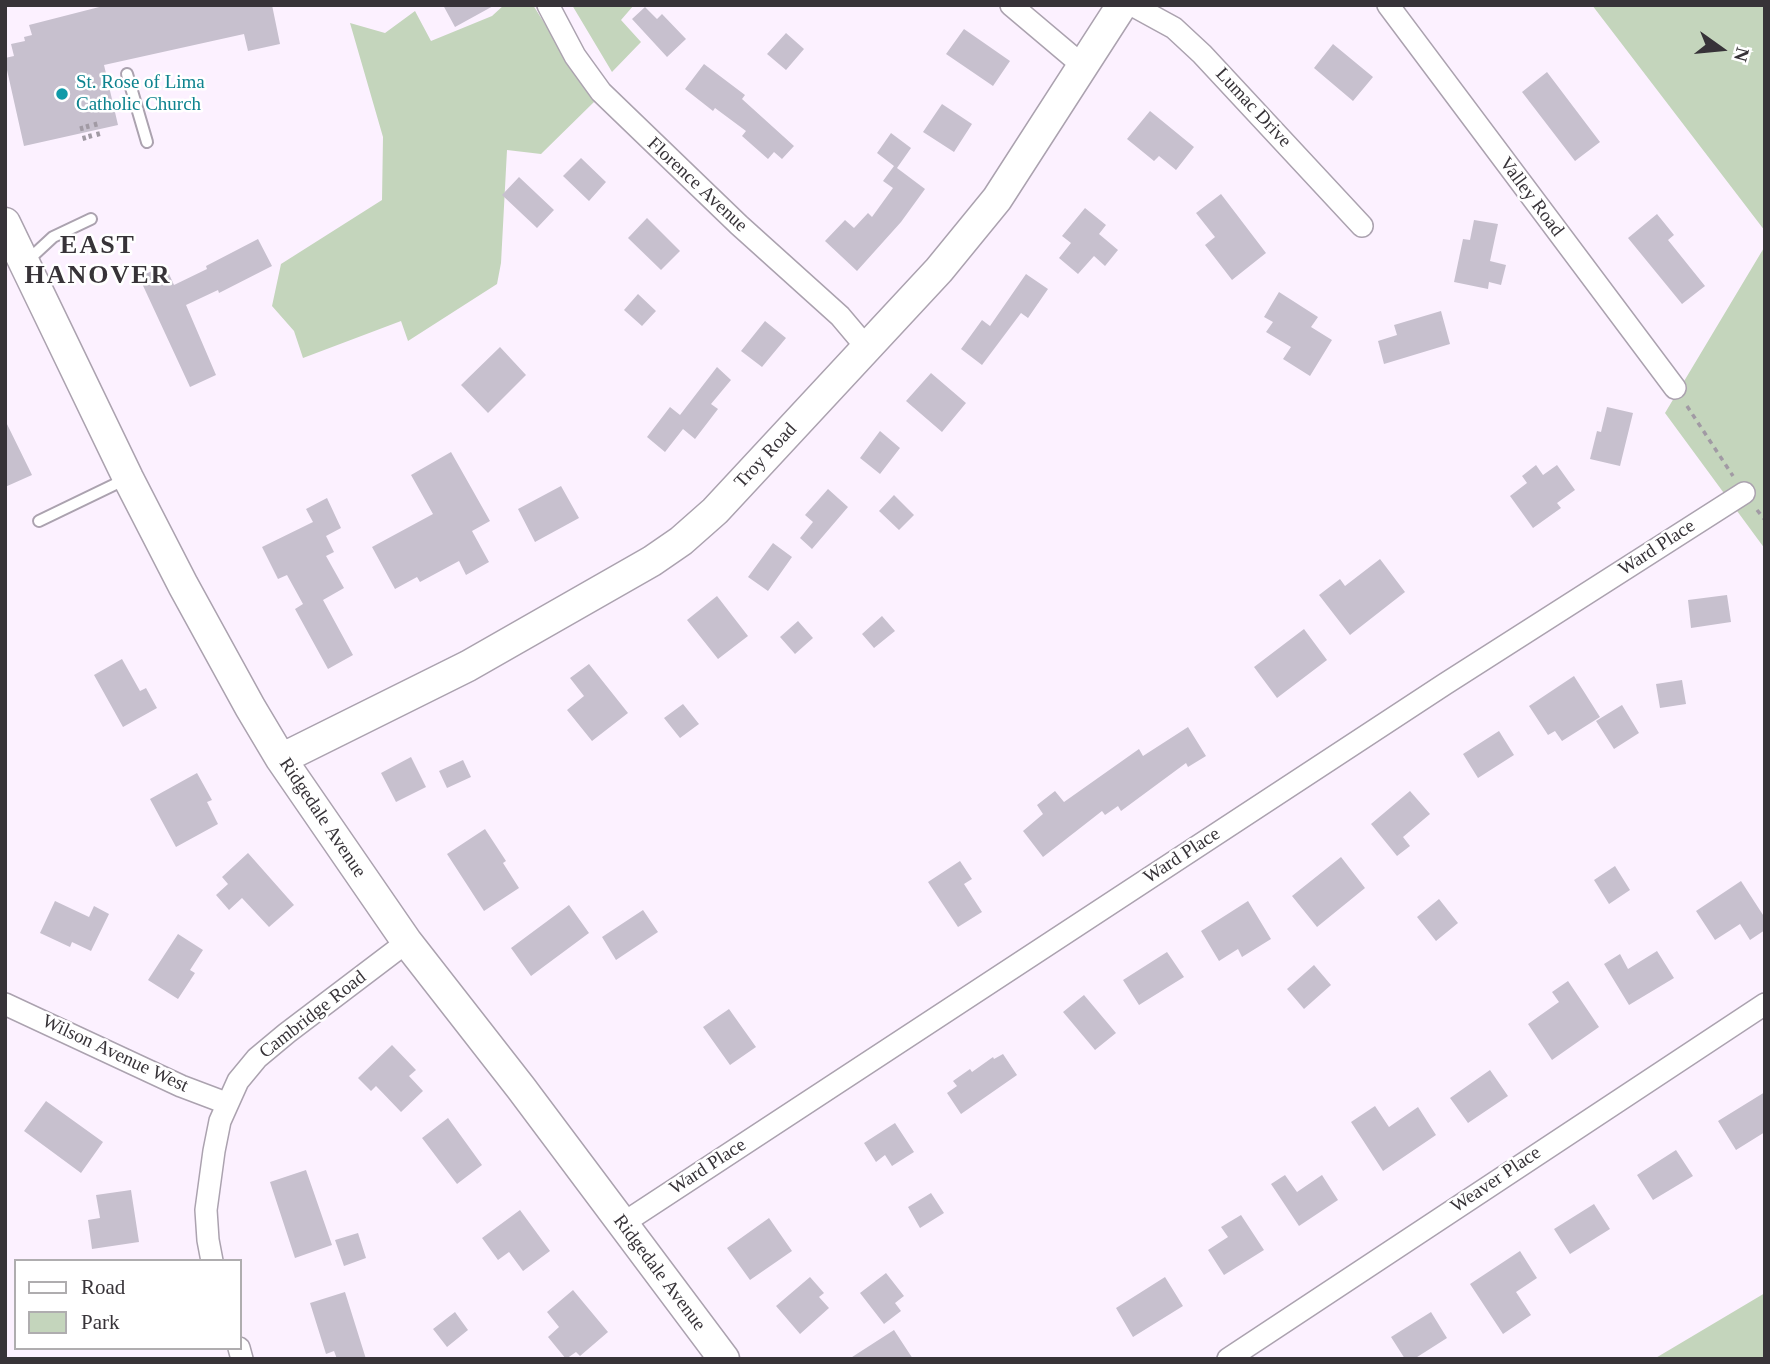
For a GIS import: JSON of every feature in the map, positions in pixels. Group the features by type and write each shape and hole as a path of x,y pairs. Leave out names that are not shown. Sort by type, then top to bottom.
{"main road":[{"name":"Troy Road","path":"281,759 468,666 642,567 681,541 715,511 939,270 997,199 1122,5"},
{"name":"Ridgedale Avenue","path":"5,223 15,266 189,597 281,759 407,942 522,1088 724,1359"}],"street":[{"name":"Florence Avenue","path":"548,5 575,56 601,92 739,225 840,316 867,348"},
{"path":"1011,5 1082,65"},
{"name":"Lumac Drive","path":"1132,5 1174,28 1202,54 1362,226"},
{"name":"Valley Road","path":"1388,5 1675,388"},
{"name":"Ward Place","path":"622,1224 1445,684 1744,493"},
{"name":"Cambridge Road","path":"212,1259 206,1210 216,1141 226,1103 238,1081 257,1058 407,942"},
{"name":"Wilson Avenue West","path":"5,1004 181,1086 226,1103"},
{"name":"Weaver Place","path":"1228,1359 1765,1004"}],"lane":[{"path":"127,74 148,142"},
{"path":"15,266 53,237 91,219"},
{"path":"39,521 128,478"}],"path":[{"path":"95,122 99,137"},
{"path":"87,124 92,139"},
{"path":"81,126 85,141"},
{"path":"1675,388 1744,493"}],"green space":[{"path":"504,5 533,5 594,102 541,154 507,150 501,263 497,284 408,341 401,321 303,358 294,331 272,306 281,264 382,200 383,137 350,23 385,33 415,11 431,41 492,16"},
{"path":"572,5 634,5 621,20 641,42 612,72"},
{"path":"1592,5 1765,5 1765,231"},
{"path":"1765,246 1765,549 1665,413"},
{"path":"1765,1293 1765,1359 1654,1359"}],"building":[{"name":"St. Rose of Lima Catholic Church","path":"107,5 272,5 280,44 248,51 244,34 104,65 118,125 24,146 5,61 5,58 14,56 11,44 25,41 24,37 32,35 29,25"},
{"path":"443,5 495,5 455,27"},
{"path":"645,7 657,19 662,14 686,39 667,57 632,19"},
{"path":"964,29 1010,61 993,86 946,54"},
{"path":"786,33 804,49 786,70 767,54"},
{"path":"1333,44 1373,77 1353,101 1314,68"},
{"path":"704,64 745,95 742,99 794,146 782,159 774,152 768,159 742,136 746,131 715,108 713,111 685,89"},
{"path":"1547,72 1600,142 1575,161 1522,92"},
{"path":"942,104 972,124 954,152 923,132"},
{"path":"1150,111 1194,147 1176,170 1159,156 1154,161 1127,139"},
{"path":"891,133 911,148 897,168 925,189 901,222 857,271 825,241 845,220 854,228 868,213 872,217 893,188 883,181 894,166 877,153"},
{"path":"581,158 606,182 589,201 563,176"},
{"path":"519,177 554,210 537,228 502,195"},
{"path":"1221,194 1266,253 1232,280 1205,245 1215,237 1196,213"},
{"path":"1085,208 1106,225 1099,234 1118,250 1105,266 1094,256 1078,274 1059,258 1071,243 1062,236"},
{"path":"1657,214 1674,235 1668,240 1705,286 1682,304 1628,238"},
{"path":"647,218 680,251 661,270 628,238"},
{"path":"1474,220 1498,224 1490,261 1506,265 1501,285 1489,282 1488,289 1454,282 1463,239 1470,240"},
{"path":"258,239 272,266 219,293 218,290 186,305 216,375 190,387 139,277 165,265 174,285"},
{"path":"1026,274 1048,289 1028,318 1021,313 982,365 961,349 982,320 990,326"},
{"path":"1279,292 1318,317 1311,327 1332,340 1310,376 1283,359 1291,347 1266,332 1273,322 1264,317"},
{"path":"638,294 656,311 642,326 624,310"},
{"path":"1441,311 1450,344 1384,364 1378,341 1397,335 1394,325"},
{"path":"765,321 786,338 762,367 741,351"},
{"path":"500,347 526,375 488,413 461,385"},
{"path":"717,367 731,380 711,404 718,409 695,439 683,429 665,452 647,437 670,407 680,415"},
{"path":"931,373 966,403 942,432 906,401"},
{"path":"1607,407 1633,413 1620,466 1590,459"},
{"path":"5,420 32,475 5,487"},
{"path":"880,431 900,448 880,474 860,458"},
{"path":"451,452 490,521 472,531 489,562 466,575 459,561 420,582 417,577 395,589 372,547 433,514 411,475"},
{"path":"1536,465 1543,475 1557,465 1575,490 1557,503 1561,508 1533,528 1510,496 1527,483 1522,476"},
{"path":"561,486 579,518 535,542 518,509"},
{"path":"828,489 848,507 812,549 800,538 813,522 805,515"},
{"path":"894,495 914,515 899,530 879,511"},
{"path":"327,498 341,528 326,536 334,552 326,556 344,588 323,600 353,655 328,669 295,609 303,604 287,575 278,579 262,547 313,522 306,509"},
{"path":"773,543 792,557 768,591 748,577"},
{"path":"1380,559 1405,592 1350,635 1319,595 1340,579 1345,586"},
{"path":"1727,595 1731,622 1691,628 1688,600"},
{"path":"717,596 748,636 718,659 687,620"},
{"path":"882,616 895,631 874,648 862,634"},
{"path":"798,621 813,638 795,654 780,637"},
{"path":"1304,629 1327,660 1277,698 1254,667"},
{"path":"122,659 140,691 146,688 157,708 123,727 94,675"},
{"path":"589,664 628,713 592,741 567,710 584,696 570,678"},
{"path":"1574,676 1600,717 1562,741 1555,731 1548,735 1529,706"},
{"path":"1682,680 1686,704 1660,708 1656,684"},
{"path":"683,704 699,724 680,738 664,718"},
{"path":"1622,705 1639,733 1614,749 1596,721"},
{"path":"1188,727 1206,756 1188,767 1186,763 1121,811 1118,806 1105,815 1102,811 1043,857 1023,831 1043,814 1037,805 1055,791 1064,802 1139,749 1143,756"},
{"path":"1499,731 1514,755 1478,778 1463,754"},
{"path":"411,757 426,787 396,802 381,773"},
{"path":"463,760 471,777 447,788 439,771"},
{"path":"197,773 212,800 207,802 218,824 176,847 150,799"},
{"path":"1410,791 1430,814 1403,837 1410,846 1397,856 1371,824"},
{"path":"485,829 506,861 503,863 519,888 484,911 447,854"},
{"path":"248,853 294,905 269,927 242,898 229,910 216,895 228,884 222,877"},
{"path":"1341,857 1365,888 1317,927 1292,896"},
{"path":"960,861 972,879 964,884 982,912 958,927 928,882"},
{"path":"1615,866 1630,890 1609,904 1594,880"},
{"path":"1741,881 1765,918 1765,930 1750,940 1740,924 1715,940 1696,911"},
{"path":"1439,899 1458,923 1436,941 1417,917"},
{"path":"55,901 89,917 94,906 109,914 91,951 72,942 70,947 40,933"},
{"path":"1248,901 1271,939 1242,957 1238,949 1219,961 1201,931"},
{"path":"569,905 589,933 531,976 511,948"},
{"path":"643,910 658,932 616,960 602,937"},
{"path":"178,934 203,950 190,970 195,973 178,999 148,980"},
{"path":"1657,951 1674,978 1629,1005 1604,964 1620,954 1628,969"},
{"path":"1167,952 1184,977 1139,1005 1123,980"},
{"path":"1314,965 1331,985 1304,1009 1287,989"},
{"path":"1568,981 1599,1027 1552,1060 1528,1024 1559,1002 1552,992"},
{"path":"1084,995 1116,1033 1095,1050 1063,1012"},
{"path":"729,1009 756,1047 730,1065 703,1027"},
{"path":"392,1045 416,1070 409,1076 423,1091 401,1112 376,1086 371,1091 358,1078"},
{"path":"1003,1054 1017,1075 961,1114 947,1093 957,1086 953,1081 970,1069 972,1072 993,1057 994,1059"},
{"path":"1490,1070 1508,1096 1468,1123 1450,1098"},
{"path":"1765,1092 1765,1132 1736,1150 1718,1121"},
{"path":"46,1101 103,1142 81,1173 24,1131"},
{"path":"1375,1106 1389,1127 1418,1107 1436,1135 1383,1171 1351,1122"},
{"path":"448,1118 482,1165 457,1184 422,1138"},
{"path":"895,1123 914,1152 892,1166 885,1155 876,1162 864,1143"},
{"path":"1676,1150 1693,1176 1653,1200 1637,1175"},
{"path":"306,1170 332,1245 295,1258 270,1182"},
{"path":"1285,1175 1297,1192 1322,1175 1338,1200 1299,1226 1271,1184"},
{"path":"131,1190 139,1242 92,1249 88,1220 100,1218 96,1195"},
{"path":"931,1193 944,1213 920,1228 908,1207"},
{"path":"1594,1204 1610,1229 1570,1254 1554,1229"},
{"path":"520,1210 550,1251 523,1271 509,1252 498,1260 482,1238"},
{"path":"1241,1215 1264,1250 1224,1275 1208,1250 1228,1237 1221,1227"},
{"path":"769,1218 792,1251 750,1280 727,1248"},
{"path":"358,1233 366,1258 344,1266 335,1240"},
{"path":"1520,1251 1537,1278 1516,1292 1531,1315 1503,1334 1470,1284"},
{"path":"886,1273 904,1296 895,1303 901,1311 884,1324 860,1293"},
{"path":"810,1277 824,1293 819,1297 829,1308 800,1334 776,1306"},
{"path":"1165,1277 1183,1306 1133,1337 1116,1308"},
{"path":"573,1290 608,1332 580,1356 576,1352 566,1359 548,1337 559,1327 547,1312"},
{"path":"345,1292 366,1359 337,1359 334,1351 326,1354 310,1303"},
{"path":"455,1312 468,1330 447,1347 433,1329"},
{"path":"1431,1312 1447,1338 1414,1359 1405,1359 1391,1337"},
{"path":"894,1330 913,1359 849,1359"}],"place":[{"name":"St. Rose of Lima Catholic Church","path":"62,94"}],"district":[{"name":"EAST HANOVER","path":"98,261"}]}
